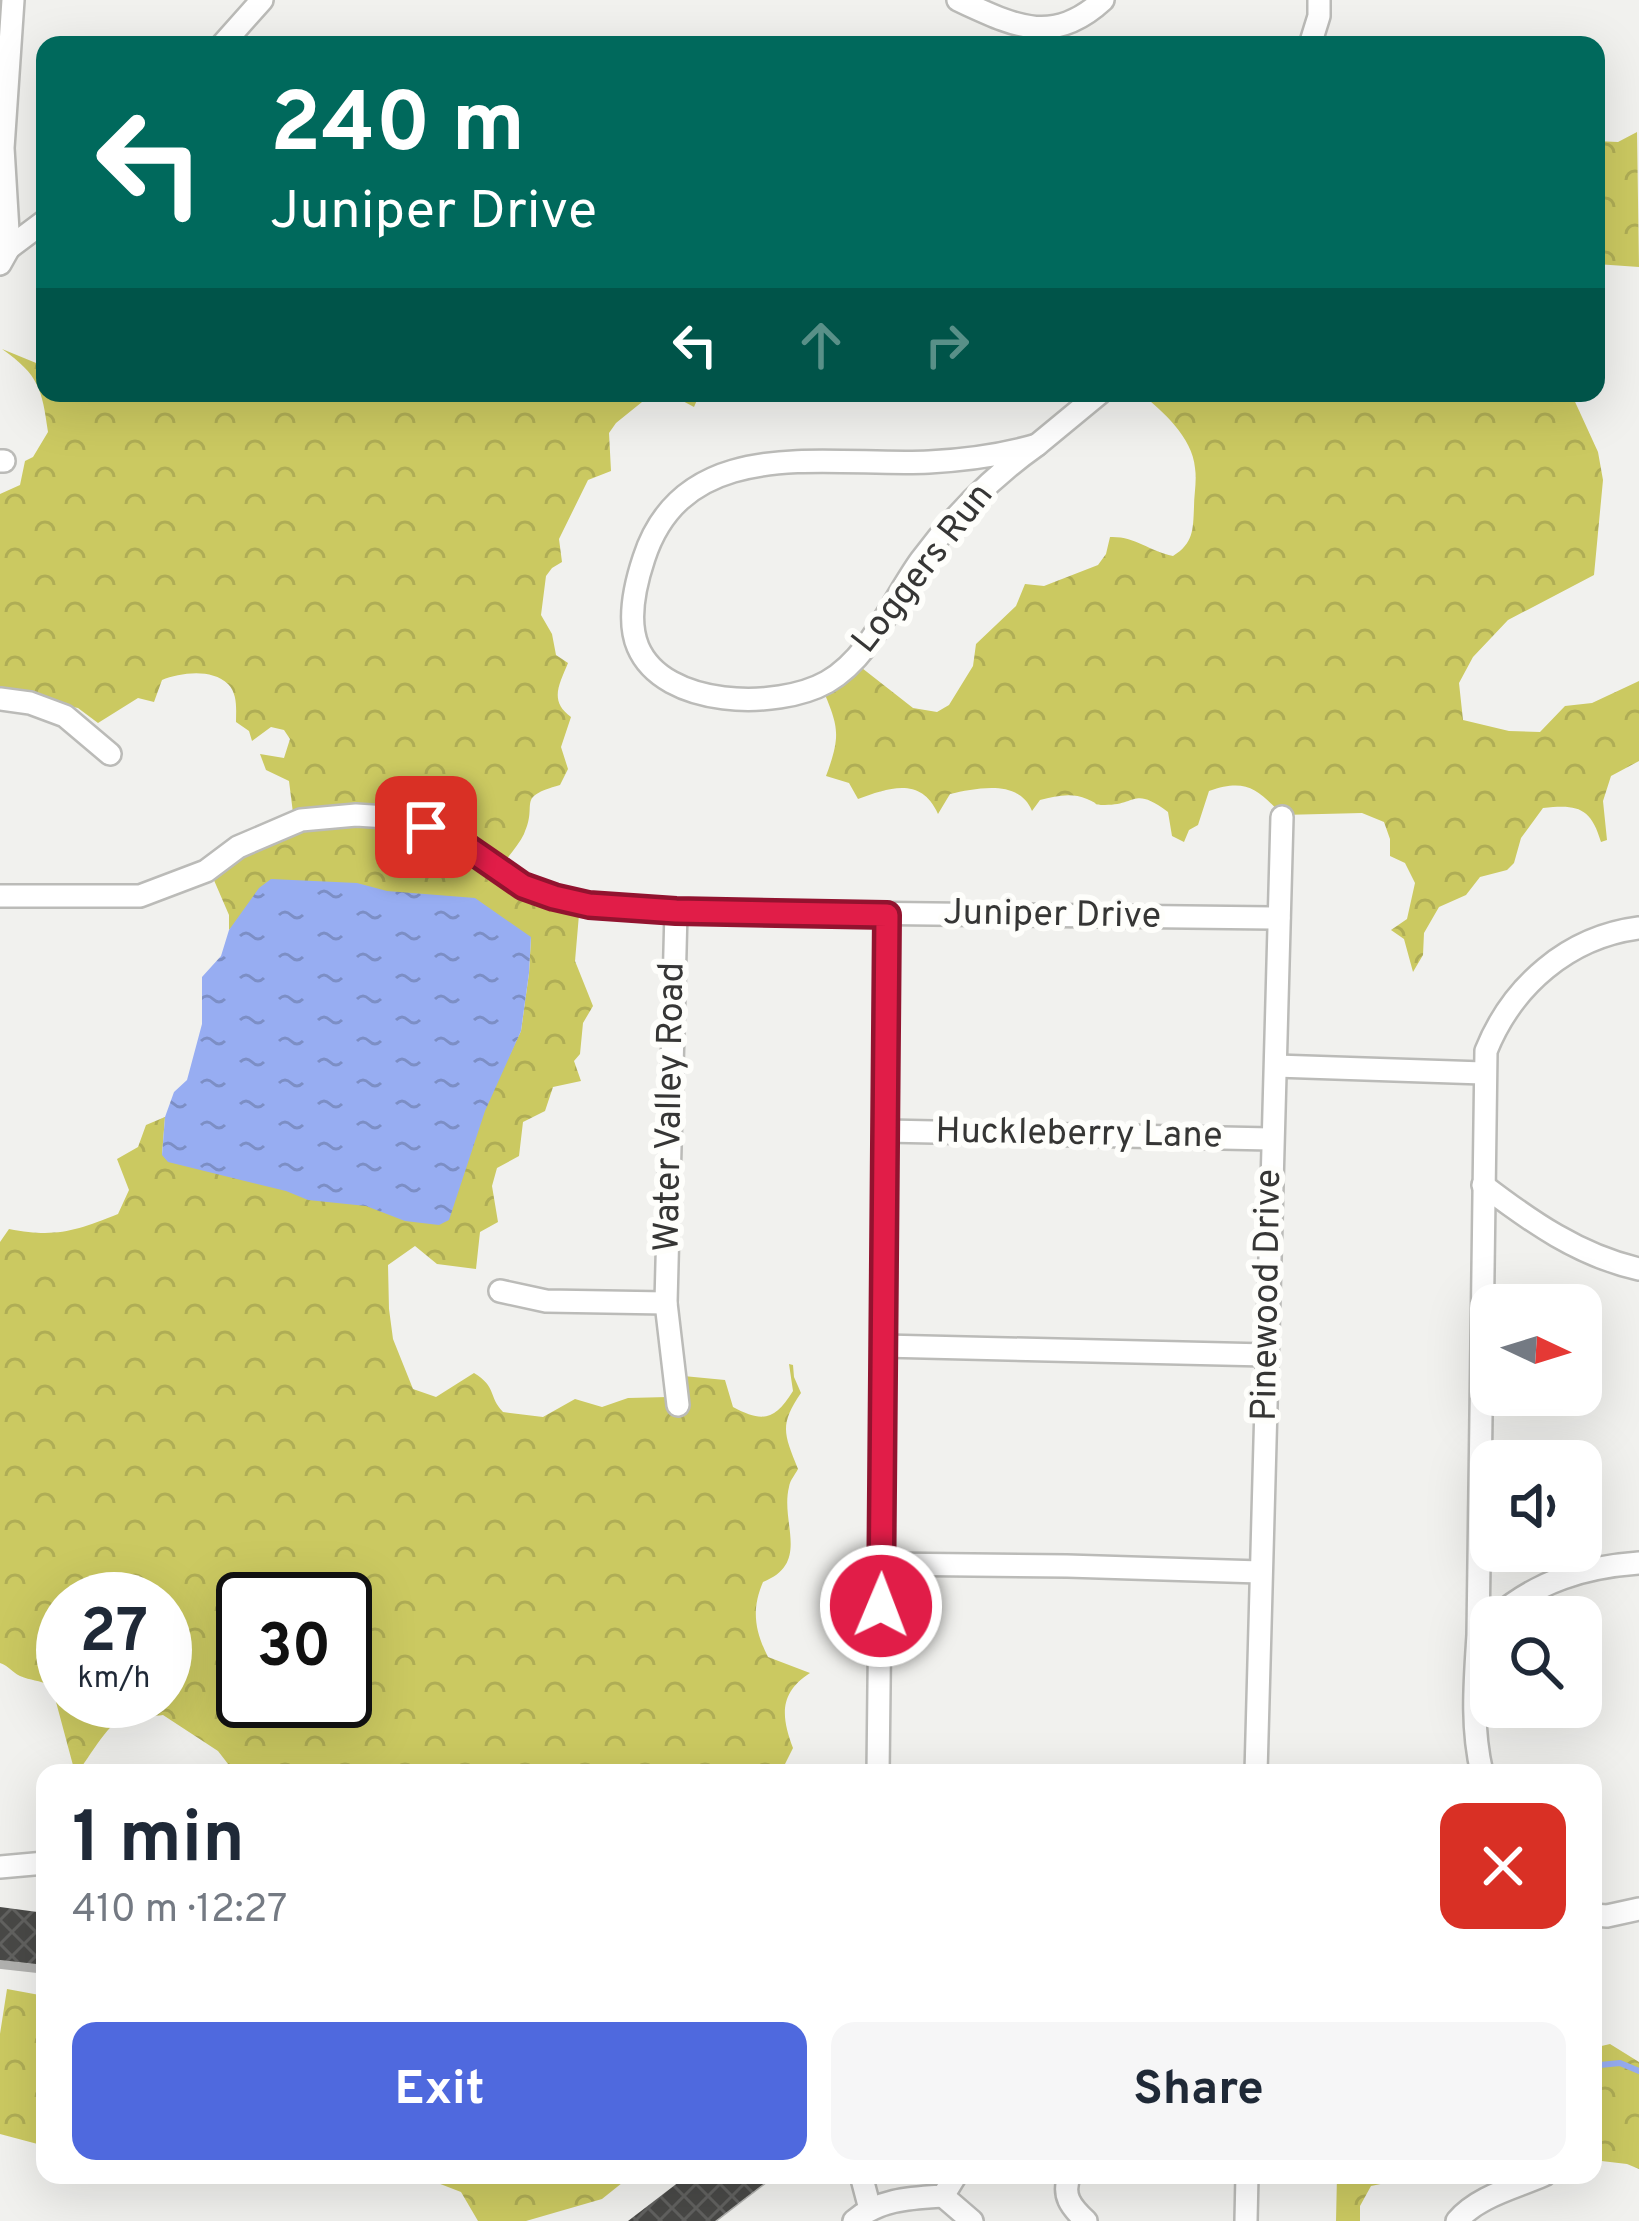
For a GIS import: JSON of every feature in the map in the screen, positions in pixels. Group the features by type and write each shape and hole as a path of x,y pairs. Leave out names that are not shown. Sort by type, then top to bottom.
{"street":[{"path":"4,256 4,148 13,0"},
{"path":"230,36 262,0"},
{"path":"958,0 1040,30 1076,22 1103,0"},
{"path":"1313,36 1319,0"},
{"path":"4,256 36,229"},
{"name":"Loggers Run","path":"1037,445 1012,453 929,462 774,462 727,471 695,488 672,506 642,562 631,620 648,665 672,684 708,695 760,699 827,682 867,644 921,561 983,489 1037,445 1089,402"},
{"path":"0,699 65,716 110,754"},
{"name":"Juniper Drive","path":"0,896 140,896 206,871 238,847 301,820 356,815 387,817 442,834 523,886 589,905 887,915 1279,918"},
{"name":"Pinewood Drive","path":"1256,1764 1282,817"},
{"name":"Water Valley Road","path":"676,911 666,1304 678,1405"},
{"path":"878,1764 887,915"},
{"path":"1488,1596 1486,1051 1497,1024 1518,994 1544,970 1572,948 1639,928"},
{"path":"1276,1066 1483,1072"},
{"name":"Huckleberry Lane","path":"886,1131 1271,1139"},
{"path":"1483,1185 1522,1216 1569,1243 1612,1263 1639,1269"},
{"path":"500,1291 545,1300 666,1304"},
{"path":"883,1346 1266,1355"},
{"path":"1525,1596 1535,1588 1607,1565 1639,1562"},
{"path":"881,1564 1260,1572"},
{"path":"1475,1728 1480,1764"},
{"path":"0,1867 36,1864"},
{"path":"1602,1916 1639,1909"},
{"path":"861,2184 862,2215 904,2199 943,2196 972,2221"},
{"path":"943,2196 950,2184"},
{"path":"1067,2184 1067,2199 1086,2221"},
{"path":"1246,2221 1247,2184"},
{"path":"1457,2221 1482,2201 1523,2184"}],"green space":[{"path":"1637,132 1639,267 1605,265 1605,141 1618,142"},
{"path":"2,349 36,363 36,383 24,367"},
{"path":"42,402 642,402 609,433 611,471 588,480 559,539 562,562 546,576 541,615 552,634 556,655 568,663 558,699 571,717 561,747 568,769 560,785 532,798 524,834 501,867 580,903 575,961 593,1006 583,1023 580,1054 574,1061 581,1081 553,1087 545,1111 523,1122 519,1156 497,1168 492,1186 498,1222 480,1232 476,1269 437,1264 415,1246 388,1265 389,1309 393,1339 413,1389 436,1397 474,1373 486,1383 503,1412 543,1417 575,1399 602,1407 628,1398 668,1397 673,1375 725,1380 733,1407 768,1416 793,1391 789,1364 793,1365 801,1393 789,1413 786,1430 798,1469 787,1501 790,1553 778,1574 763,1582 756,1611 768,1657 810,1673 793,1689 785,1706 793,1748 785,1764 228,1764 218,1751 183,1728 192,1728 192,1572 36,1572 36,1681 0,1663 0,1242 9,1229 65,1231 118,1214 129,1190 117,1159 138,1147 146,1125 165,1117 162,1155 489,1098 521,1031 531,937 229,930 229,915 210,871 294,821 289,781 266,770 260,754 284,758 290,739 284,730 271,727 252,741 249,731 236,722 231,688 204,674 162,680 154,702 138,698 98,723 78,708 0,693 0,494 20,485 25,461 33,457 48,432"},
{"path":"1151,402 1575,402 1598,452 1603,480 1594,575 1508,620 1473,657 1459,683 1463,720 1509,731 1540,732 1565,706 1592,703 1639,681 1639,761 1611,776 1603,801 1607,840 1601,842 1581,810 1543,808 1521,838 1514,863 1507,870 1480,877 1466,895 1439,907 1424,933 1423,955 1413,972 1404,939 1391,930 1407,919 1415,883 1405,863 1390,856 1384,822 1362,813 1282,815 1250,788 1222,787 1209,791 1198,825 1189,830 1184,842 1172,836 1168,812 1141,798 1101,805 1063,795 1040,800 1032,811 1018,794 985,788 950,794 938,814 923,794 913,790 892,789 858,799 849,783 826,776 836,730 821,685 853,661 913,708 937,712 949,705 973,666 976,644 1016,606 1025,584 1044,586 1098,565 1110,537 1173,556 1185,546 1193,522 1193,457"},
{"path":"63,1728 109,1728 83,1764 73,1764"},
{"path":"7,1989 36,1994 36,2144 0,2134 0,2034"},
{"path":"1610,2044 1639,2062 1639,2169 1602,2161 1602,2046"},
{"path":"440,2184 621,2184 602,2199 526,2221 478,2221 461,2192"},
{"path":"1337,2184 1381,2184 1371,2186 1360,2206 1360,2221 1336,2221"}],"water":[{"path":"271,879 357,883 387,891 475,898 531,937 521,1031 485,1111 449,1220 439,1225 405,1221 366,1206 308,1200 168,1162 162,1155 165,1117 174,1092 187,1080 202,1024 202,977 221,956 229,930"}],"building":[{"path":"0,1907 36,1912 36,1964 0,1960"},
{"path":"676,2184 763,2184 715,2221 628,2221"}],"waterway":[{"path":"1602,2065 1620,2063 1639,2071"}],"route":[{"path":"426,827 458,841 523,886 589,905 887,915 881,1606"}]}
